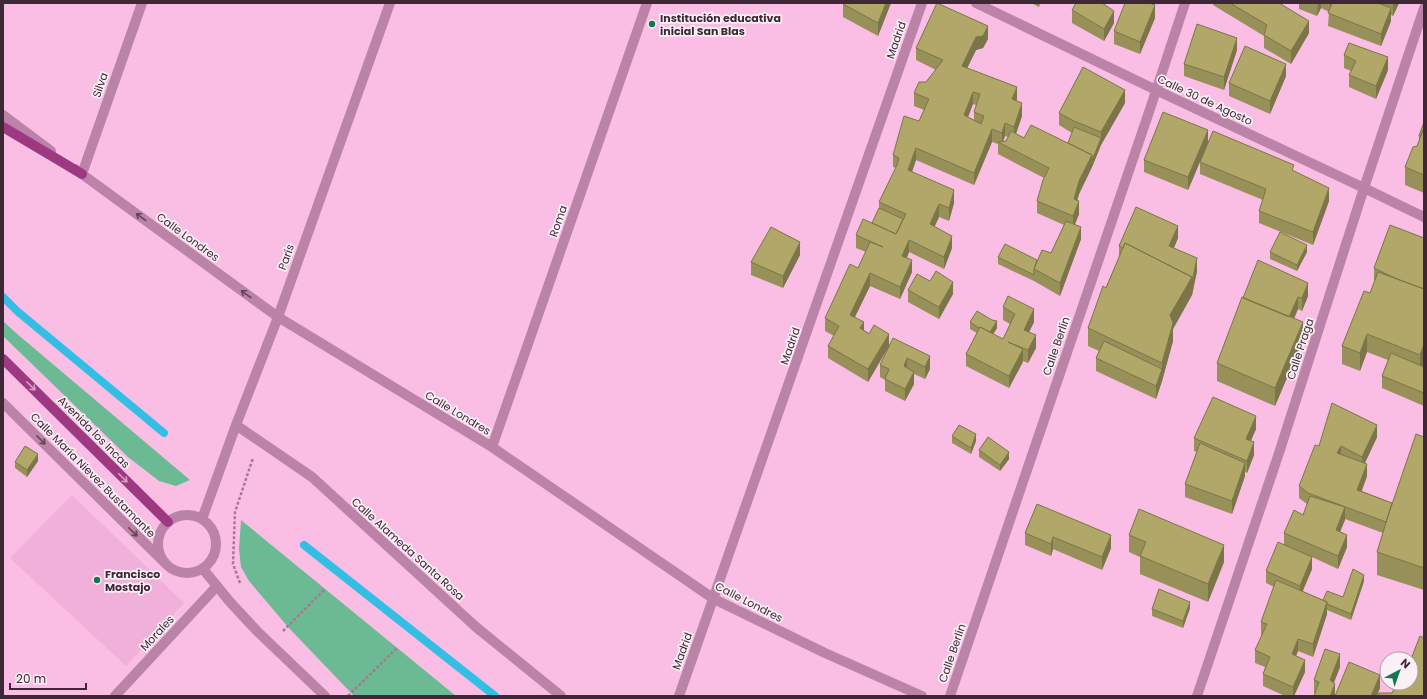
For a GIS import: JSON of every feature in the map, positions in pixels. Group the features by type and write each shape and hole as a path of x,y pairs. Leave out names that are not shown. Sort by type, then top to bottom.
{"main road":[{"path":"3,126 82,174"},
{"name":"Avenida los Incas","path":"3,359 168,522"}],"street":[{"name":"Silva","path":"82,174 142,3"},
{"name":"París","path":"202,518 278,317 390,3"},
{"name":"Roma","path":"492,447 647,3"},
{"name":"Madrid","path":"679,696 922,3"},
{"name":"Calle 30 de Agosto","path":"976,3 1424,218"},
{"name":"Calle Berlín","path":"950,696 1156,90 1184,3"},
{"name":"Calle Praga","path":"1197,696 1279,453 1364,188 1424,8"},
{"name":"Calle Londres","path":"3,115 278,317 492,447 714,599 825,653 922,696"},
{"name":"Calle María Nievez Bustamante","path":"3,403 166,564"},
{"name":"Calle Alameda Santa Rosa","path":"236,425 312,477 476,627 561,696"},
{"path":"193,515 202,518 210,525 215,534 217,544 216,554 210,563 203,569 194,573 184,573 174,570 166,564 158,547 158,538 162,529 175,517 193,515"},
{"path":"203,569 230,602 257,631 324,696"},
{"name":"Morales","path":"115,696 217,586"}],"path":[{"path":"240,584 233,564 235,512 252,461"},
{"path":"278,626 283,631 325,589"},
{"path":"348,696 397,648"}],"shaded area":[{"name":"Francisco Mostajo","path":"72,495 184,603 126,666 10,558"}],"green space":[{"path":"3,321 190,480 176,486 159,481 128,457 3,336"},
{"path":"241,520 456,696 354,696 288,627 249,581 241,567 239,549"}],"building":[{"path":"843,3 886,3 878,23"},
{"path":"937,3 988,26 983,36 976,37 962,66 1017,87 1012,99 1022,103 1014,127 1005,123 1002,133 992,129 974,173 916,148 908,170 954,190 949,208 939,204 930,224 952,236 944,257 909,240 902,256 912,260 900,287 870,273 850,315 864,322 860,328 869,334 874,325 889,334 868,369 828,346 839,326 825,318 850,264 858,268 870,242 883,247 856,235 863,219 896,234 906,214 879,202 897,165 899,158 893,155 904,116 919,121 929,99 914,93 919,82 926,82 943,60 916,48","holes":["973,92 980,94 974,112 984,116 981,124 964,115"]},
{"path":"1076,3 1102,3 1114,11 1104,29 1072,10"},
{"path":"1125,3 1149,3 1155,5 1140,42 1114,31"},
{"path":"1230,3 1279,3 1309,21 1291,51 1264,35 1267,25"},
{"path":"1332,3 1378,3 1391,8 1381,34 1328,13"},
{"path":"1197,24 1237,38 1224,77 1184,64"},
{"path":"1349,43 1388,57 1376,86 1349,75 1356,61 1344,55"},
{"path":"1245,46 1286,64 1270,101 1229,83"},
{"path":"1083,67 1125,90 1101,132 1059,113"},
{"path":"1163,112 1208,130 1188,177 1144,160"},
{"path":"1424,122 1424,130 1419,136"},
{"path":"1031,125 1092,155 1079,181 1074,199 1079,201 1073,216 1037,201 1043,180 1049,168 998,142 1006,141 1011,131 1024,138"},
{"path":"1074,127 1101,138 1092,161 1092,155 1068,143"},
{"path":"1423,130 1424,175 1405,167 1413,147 1417,146"},
{"path":"1213,131 1294,165 1292,170 1329,188 1313,232 1259,211 1266,189 1200,162"},
{"path":"1136,207 1178,226 1169,246 1197,258 1192,282 1192,277 1125,243 1123,248 1119,246"},
{"path":"879,208 903,219 896,234 872,223"},
{"path":"1066,221 1081,227 1060,283 1034,269 1042,250 1051,253"},
{"path":"1390,225 1424,238 1424,289 1397,279 1374,268"},
{"path":"771,227 800,242 783,276 751,262"},
{"path":"1280,232 1307,245 1297,265 1270,252"},
{"path":"1125,243 1192,277 1170,315 1173,323 1162,363 1088,328 1103,286 1106,288"},
{"path":"1005,244 1037,260 1034,275 998,257"},
{"path":"1258,260 1308,283 1302,298 1298,297 1289,317 1243,298"},
{"path":"936,271 953,282 939,307 908,290 917,274 930,281"},
{"path":"1378,272 1424,289 1424,344 1420,355 1367,334 1360,353 1342,346 1364,291 1370,293"},
{"path":"1008,296 1034,309 1024,330 1036,335 1028,350 1008,342 1023,349 1009,376 966,354 980,327 1003,339 1015,314 1003,307"},
{"path":"1242,297 1303,322 1275,388 1217,363"},
{"path":"977,311 992,320 997,321 990,332 980,327 979,328 970,322"},
{"path":"893,338 930,356 925,367 907,358 904,366 914,372 905,389 885,379 889,369 880,365"},
{"path":"1104,341 1162,369 1156,386 1096,358"},
{"path":"1391,353 1424,367 1424,393 1382,376"},
{"path":"1213,397 1256,416 1246,439 1254,442 1247,461 1194,438"},
{"path":"1332,403 1377,425 1362,457 1341,446 1337,453 1367,464 1357,490 1392,503 1386,522 1308,493 1299,486 1315,445 1319,446"},
{"path":"959,425 976,434 971,448 952,436"},
{"path":"1416,434 1424,437 1424,568 1377,552"},
{"path":"988,437 1009,452 1000,465 979,450"},
{"path":"1200,443 1245,463 1232,501 1185,484"},
{"path":"25,446 38,454 27,470 15,462"},
{"path":"1310,496 1345,507 1336,530 1347,535 1338,556 1284,533 1294,510 1303,515"},
{"path":"1037,504 1111,535 1102,557 1053,537 1051,544 1025,533"},
{"path":"1139,509 1224,545 1208,584 1140,556 1146,542 1129,535"},
{"path":"1278,542 1312,557 1300,586 1266,571"},
{"path":"1353,569 1364,575 1351,614 1327,604 1327,602 1323,600 1327,591 1343,597"},
{"path":"1276,580 1327,602 1313,644 1298,639 1292,654 1305,660 1293,687 1263,674 1270,657 1255,650 1267,624 1261,622"},
{"path":"1159,589 1190,602 1183,621 1152,609"},
{"path":"1420,636 1424,638 1424,696 1378,696 1379,693 1392,693 1393,691 1419,691 1419,651 1414,651"},
{"path":"1325,649 1340,654 1330,680 1335,684 1330,696 1314,696 1319,682 1314,680"},
{"path":"1349,662 1379,675 1371,696 1335,696"}],"waterway":[{"path":"3,297 17,311 164,433"},
{"path":"304,545 495,696"}],"place":[{"name":"Institución educativa inicial San Blas","path":"652,24"},
{"name":"Francisco Mostajo","path":"97,580"}]}
